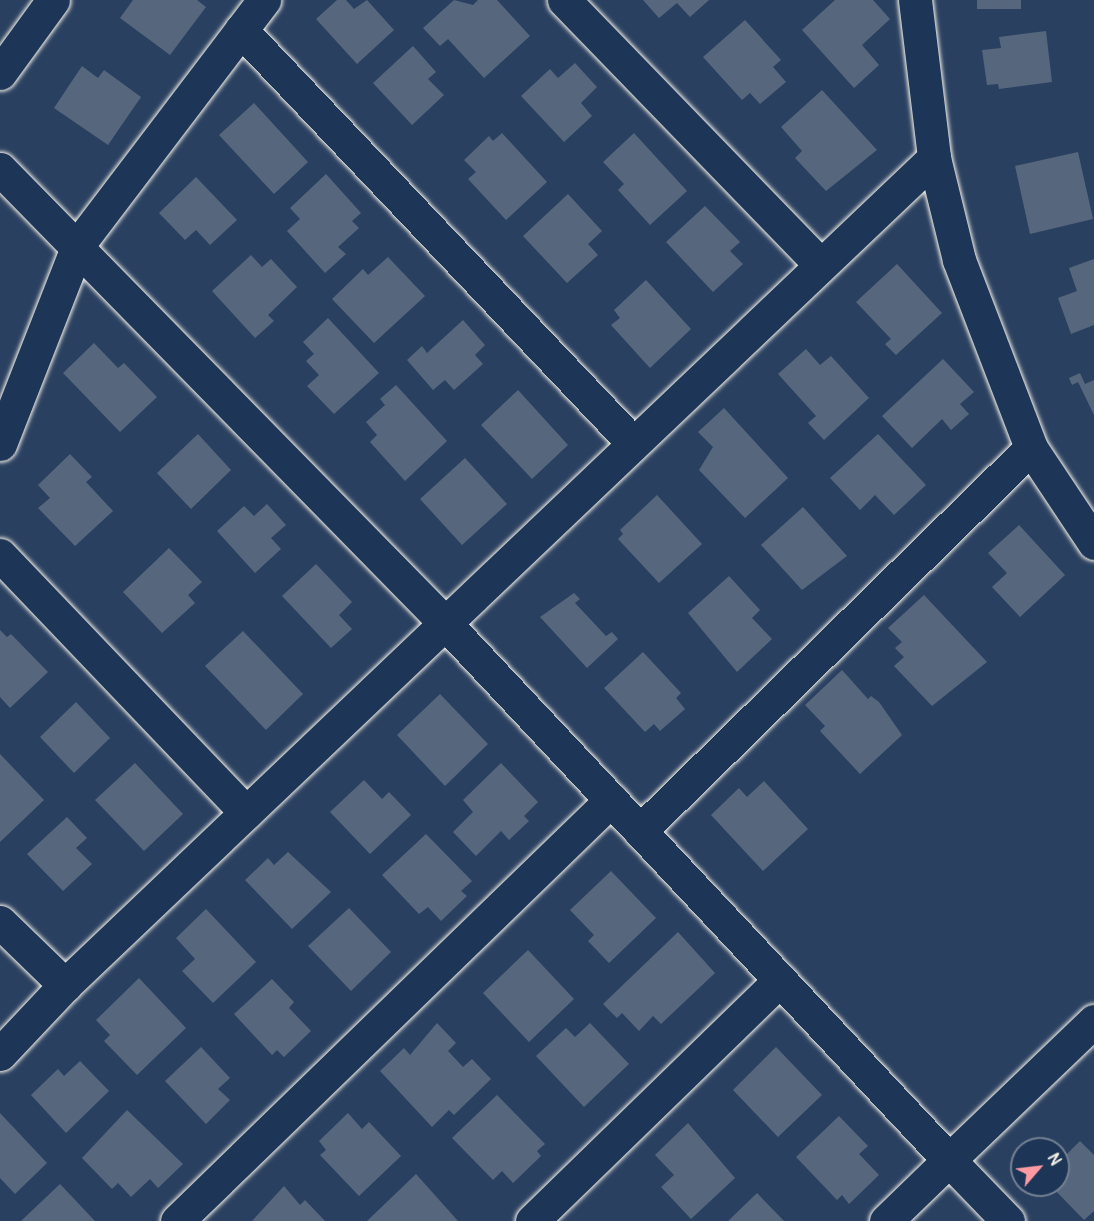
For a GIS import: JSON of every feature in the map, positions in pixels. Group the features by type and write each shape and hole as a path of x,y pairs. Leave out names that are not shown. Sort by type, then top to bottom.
{"street":[{"path":"0,73 53,0"},
{"path":"0,444 78,245 264,0"},
{"path":"564,0 820,264"},
{"path":"915,0 934,159 959,260 1031,448 1094,543"},
{"path":"241,30 633,443"},
{"path":"0,1054 65,985 820,264 934,159"},
{"path":"0,168 78,245 445,623 1008,1221"},
{"path":"640,831 1031,448"},
{"path":"0,555 246,812"},
{"path":"177,1221 611,800"},
{"path":"0,922 65,985"},
{"path":"532,1221 780,981"},
{"path":"886,1221 1094,1021"}],"building":[{"path":"133,0 197,0 206,7 170,55 120,18"},
{"path":"337,0 346,0 354,9 367,0 394,30 357,64 316,19"},
{"path":"454,0 473,5 478,0 497,0 530,36 484,78 448,39 440,46 423,28"},
{"path":"643,0 709,0 690,17 677,3 659,18"},
{"path":"835,0 873,0 890,19 862,45 879,65 854,88 802,30"},
{"path":"977,0 1021,0 1021,9 977,9"},
{"path":"745,20 781,60 773,67 786,82 760,104 750,93 742,100 703,57"},
{"path":"1046,31 1052,82 999,89 998,84 987,85 982,50 1001,48 999,37"},
{"path":"413,46 436,72 428,79 444,95 412,125 373,83"},
{"path":"575,63 597,87 581,103 592,116 564,142 521,96 550,69 558,78"},
{"path":"82,66 98,78 104,70 141,97 108,145 54,108"},
{"path":"822,90 877,150 826,191 795,158 802,151 781,127"},
{"path":"254,103 308,162 274,194 219,135"},
{"path":"502,133 547,182 506,220 468,179 476,172 464,160 489,136 493,141"},
{"path":"634,133 687,191 650,225 618,190 624,184 603,162"},
{"path":"1078,152 1093,219 1030,234 1015,166"},
{"path":"326,174 361,213 352,221 359,228 338,247 346,254 325,273 287,231 300,219 290,208"},
{"path":"196,177 237,220 210,245 196,230 185,240 159,213"},
{"path":"568,194 602,231 588,244 598,255 567,283 523,236"},
{"path":"705,206 740,242 730,251 743,264 713,292 666,242"},
{"path":"251,255 262,267 271,259 297,287 268,315 274,321 255,338 212,291"},
{"path":"388,257 425,296 374,343 332,299 363,269 368,275"},
{"path":"1094,259 1094,325 1071,334 1058,298 1077,291 1069,268"},
{"path":"897,264 942,313 896,355 885,344 891,339 856,302"},
{"path":"646,280 691,329 650,368 611,325 620,318 614,310"},
{"path":"328,318 379,373 334,414 307,386 319,375 306,361 314,354 303,342"},
{"path":"463,320 485,345 475,355 483,364 454,390 445,380 433,390 407,360 422,346 427,353"},
{"path":"94,343 118,368 124,363 157,397 120,432 63,373"},
{"path":"806,349 820,365 831,356 869,398 824,440 808,423 816,416 778,374"},
{"path":"943,359 974,392 960,404 969,414 951,430 942,419 912,448 882,416"},
{"path":"1080,373 1085,384 1094,380 1094,415 1078,382 1072,385 1069,378"},
{"path":"396,385 447,441 405,481 370,442 377,435 366,422 385,405 380,399"},
{"path":"518,390 568,445 532,479 481,425"},
{"path":"724,408 788,478 745,518 699,470 713,447 698,432"},
{"path":"198,434 231,470 191,509 157,473"},
{"path":"878,434 926,485 894,515 875,495 860,510 830,478"},
{"path":"70,454 92,477 86,482 113,511 75,546 38,508 50,498 38,485"},
{"path":"465,458 507,504 462,545 420,499"},
{"path":"657,495 702,544 659,583 618,539 623,534 620,530"},
{"path":"267,504 286,525 271,538 281,549 255,573 217,531 244,506 254,516"},
{"path":"803,507 847,556 802,590 761,545"},
{"path":"1019,525 1065,575 1020,617 992,587 1007,573 988,553"},
{"path":"169,548 202,582 188,595 195,603 162,633 123,592"},
{"path":"316,564 352,602 339,615 352,629 331,648 282,596"},
{"path":"729,576 760,610 752,618 772,639 737,672 688,613"},
{"path":"574,593 580,599 575,603 606,636 612,632 618,639 587,668 540,617"},
{"path":"924,595 987,662 932,706 894,666 904,657 895,648 902,642 888,628"},
{"path":"0,630 7,637 11,634 48,672 10,708 0,697"},
{"path":"243,631 303,694 266,730 205,666"},
{"path":"643,652 681,693 676,698 685,709 660,731 654,724 645,732 604,688"},
{"path":"842,670 868,699 871,696 879,702 902,735 860,774 820,731 825,726 805,705"},
{"path":"440,694 488,744 445,786 397,735"},
{"path":"76,702 110,738 74,773 40,737"},
{"path":"0,754 44,800 0,842"},
{"path":"135,763 183,814 144,851 95,800"},
{"path":"501,763 538,802 524,816 529,821 509,840 501,831 476,856 453,832 473,812 463,800"},
{"path":"364,780 382,799 389,792 411,815 370,854 330,812"},
{"path":"764,781 808,829 763,871 711,815 739,788 747,797"},
{"path":"67,817 87,838 76,848 92,864 63,891 27,854"},
{"path":"426,834 472,881 461,891 467,896 441,921 428,907 419,914 382,875"},
{"path":"288,852 331,892 292,929 245,880 268,858 274,865"},
{"path":"611,871 656,918 609,963 588,941 594,935 570,910"},
{"path":"349,908 391,952 351,991 308,946"},
{"path":"206,909 256,962 213,1003 182,971 195,959 176,938"},
{"path":"678,932 715,973 661,1024 653,1016 639,1031 622,1013 617,1018 603,1004"},
{"path":"528,950 574,999 529,1042 483,993"},
{"path":"139,978 186,1028 137,1075 104,1041 110,1035 96,1020"},
{"path":"272,979 294,1002 289,1008 311,1031 284,1057 277,1050 272,1055 234,1014"},
{"path":"437,1023 456,1043 448,1051 463,1067 472,1059 491,1079 454,1115 449,1110 432,1127 380,1071 404,1048 410,1055"},
{"path":"590,1023 629,1064 584,1107 536,1056 566,1028 575,1037"},
{"path":"201,1047 230,1078 218,1089 230,1100 206,1124 165,1081"},
{"path":"776,1047 822,1095 778,1137 733,1090"},
{"path":"80,1061 109,1091 66,1133 31,1095 58,1069 64,1076"},
{"path":"497,1095 545,1144 537,1151 541,1156 513,1183 502,1171 493,1180 452,1138"},
{"path":"127,1110 183,1164 158,1188 150,1179 131,1197 118,1183 112,1189 82,1158"},
{"path":"0,1113 47,1163 15,1194 0,1178"},
{"path":"348,1113 362,1129 369,1122 401,1156 359,1196 320,1155 326,1150 319,1141"},
{"path":"839,1116 868,1146 859,1154 879,1175 849,1204 842,1195 837,1200 796,1157"},
{"path":"688,1123 735,1178 691,1219 661,1187 674,1175 655,1155"},
{"path":"1080,1141 1094,1155 1094,1211 1084,1220 1062,1197 1070,1197 1070,1151"},
{"path":"416,1174 458,1221 367,1221"},
{"path":"60,1184 95,1221 21,1221"},
{"path":"284,1186 300,1205 305,1200 325,1221 252,1221"},
{"path":"757,1193 784,1221 728,1221"}]}
